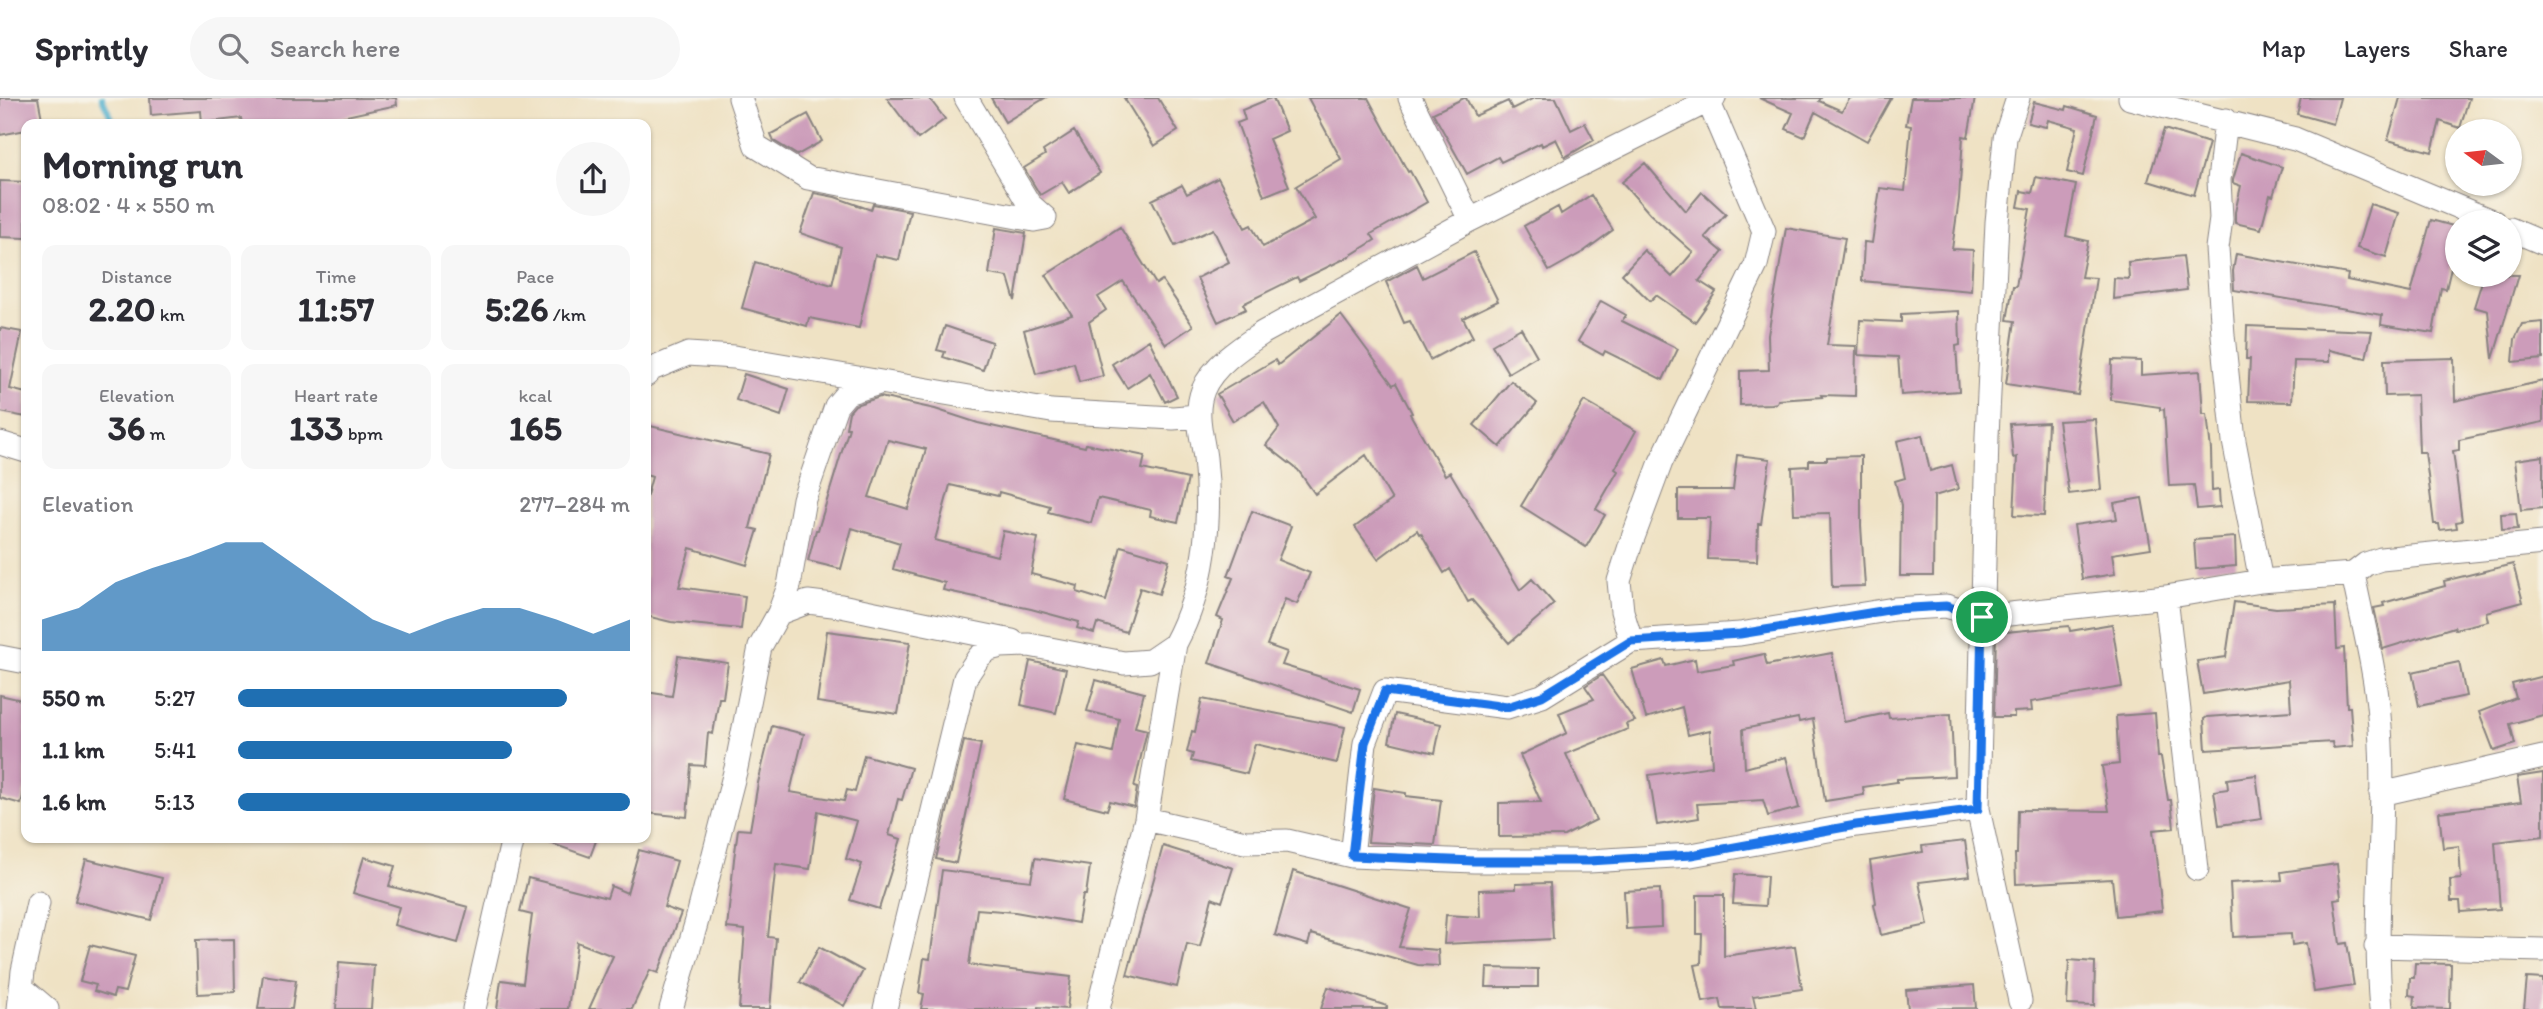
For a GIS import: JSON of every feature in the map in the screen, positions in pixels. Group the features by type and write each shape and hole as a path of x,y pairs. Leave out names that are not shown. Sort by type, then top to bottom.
{"street":[{"path":"740,98 756,146 808,178 1034,220 1045,218 1029,204 966,98"},
{"path":"1410,98 1470,220"},
{"path":"2018,98 2005,138 1997,222 1987,436 1978,809 2021,1001"},
{"path":"2130,98 2295,139 2465,210"},
{"path":"1098,1009 1146,819 1175,644 1188,620 1205,553 1208,507 1205,458 1198,416 1203,388 1213,373 1264,332 1470,220 1710,99 1764,231 1756,265 1661,462 1630,543 1619,581 1622,611 1631,641"},
{"path":"2226,120 2219,180 2221,219 2217,248 2223,335 2234,441 2261,581"},
{"path":"2522,234 2543,243"},
{"path":"651,370 688,354 734,357 1051,411 1173,418 1198,416"},
{"path":"671,1009 736,768 760,647 779,613 789,586 804,499 836,406 847,393 880,383"},
{"path":"0,443 21,450"},
{"path":"1352,856 1365,743 1385,691 1507,707 1542,696 1631,641 1740,634 1894,609 1946,606 1982,617 2166,597 2261,581 2353,573 2365,564 2381,559 2543,543"},
{"path":"2353,573 2379,714 2381,794 2376,946 2381,1009"},
{"path":"2166,597 2197,869"},
{"path":"779,613 808,602 1124,663 1150,661 1175,644"},
{"path":"885,1009 965,678 979,657 989,649 1029,645"},
{"path":"0,657 21,661"},
{"path":"2381,794 2543,757"},
{"path":"1146,819 1245,842 1287,841 1352,856 1474,861 1589,861 1691,855 1856,825 1978,809"},
{"path":"474,1009 512,843"},
{"path":"38,903 20,998 47,1009"},
{"path":"2376,946 2543,950"}],"building":[{"path":"0,98 38,98 42,119 21,119 21,131 0,135"},
{"path":"150,98 396,98 397,105 332,119 202,119 201,111 151,115"},
{"path":"887,98 929,98 945,119 918,139"},
{"path":"991,98 1045,98 1005,122"},
{"path":"1124,98 1158,98 1178,131 1154,146"},
{"path":"1271,98 1287,131 1269,139 1289,186 1264,196 1237,123 1245,120 1242,110"},
{"path":"1308,98 1368,98 1427,202 1371,234 1375,240 1346,258 1299,281 1297,277 1243,304 1246,309 1218,322 1197,278 1229,262 1213,229 1175,246 1152,200 1182,185 1187,194 1218,178 1245,228 1251,225 1263,247 1315,219 1296,186 1341,159"},
{"path":"1464,98 1475,116 1508,101 1512,109 1534,98 1556,98 1571,130 1585,123 1594,140 1565,157 1556,139 1542,146 1541,143 1501,162 1498,157 1467,174 1433,113"},
{"path":"1759,98 1821,98 1819,101 1842,111 1850,98 1891,98 1867,141 1815,112 1804,137 1786,129 1793,113"},
{"path":"1911,98 1975,98 1968,137 1963,136 1959,199 1952,249 1973,250 1971,291 1862,281 1864,242 1872,243 1880,188 1905,191 1911,126 1906,125"},
{"path":"2301,98 2340,98 2333,124 2297,114"},
{"path":"2400,98 2469,98 2463,119 2445,119 2445,123 2440,121 2432,152 2388,140"},
{"path":"2034,102 2066,110 2067,106 2097,115 2083,176 2067,172 2077,128 2048,120 2046,127 2028,123"},
{"path":"808,114 822,141 797,155 774,141 771,134"},
{"path":"2164,129 2209,143 2194,195 2148,181"},
{"path":"1074,131 1100,173 1069,193 1062,182 1040,195 1024,168 1045,155 1043,151"},
{"path":"2241,153 2282,167 2273,196 2270,195 2261,229 2235,223 2241,186 2233,183 2233,180"},
{"path":"1645,163 1686,211 1702,192 1726,214 1705,237 1723,252 1699,281 1716,292 1695,322 1656,295 1650,301 1622,274 1644,250 1672,277 1693,252 1650,214 1622,182"},
{"path":"2036,177 2076,185 2066,236 2088,241 2081,277 2096,278 2078,395 2006,384 2015,321 2007,320 2030,209 2018,207 2021,191 2032,193"},
{"path":"0,181 21,182 21,238 0,237"},
{"path":"814,193 835,197 871,210 873,204 910,211 899,260 875,255 859,328 809,318 807,326 742,308 755,262 832,285 841,247 800,233"},
{"path":"1591,195 1613,230 1583,252 1549,271 1524,226 1558,207 1561,214"},
{"path":"2370,204 2399,213 2386,257 2357,248"},
{"path":"2431,220 2445,224 2446,287 2441,288 2433,333 2381,325 2382,315 2234,290 2233,271 2236,254 2348,274 2347,280 2411,293"},
{"path":"1120,227 1156,284 1162,280 1193,326 1166,344 1123,281 1098,297 1106,310 1089,322 1103,376 1079,382 1074,363 1036,374 1024,330 1072,315 1046,275"},
{"path":"996,228 1026,233 1015,301 1008,277 989,274"},
{"path":"1786,228 1845,238 1827,345 1856,346 1855,396 1821,395 1822,397 1778,400 1772,404 1740,405 1740,371 1769,370 1768,335"},
{"path":"1474,252 1498,301 1463,318 1473,337 1430,360 1410,321 1404,323 1386,282 1417,265 1423,278"},
{"path":"2183,256 2187,290 2113,299 2114,278 2129,279 2128,262"},
{"path":"2480,287 2514,287 2493,359 2488,311 2474,307"},
{"path":"1601,301 1626,315 1622,321 1678,349 1663,380 1605,351 1603,355 1578,341"},
{"path":"1959,311 1960,345 1956,346 1959,391 1901,395 1898,357 1858,355 1860,320 1901,322 1901,314"},
{"path":"1341,315 1393,385 1396,383 1412,413 1410,414 1445,475 1450,472 1520,590 1532,579 1554,604 1509,643 1472,600 1468,602 1450,569 1444,573 1417,530 1378,559 1355,527 1392,500 1366,455 1315,494 1298,470 1266,445 1279,428 1264,402 1233,421 1217,394 1275,360 1278,365"},
{"path":"2543,322 2543,359 2513,362 2515,339 2522,324"},
{"path":"945,326 992,342 983,370 943,357 945,352 937,350"},
{"path":"2247,326 2372,331 2366,358 2329,350 2329,362 2294,361 2292,402 2248,401 2250,359 2246,359"},
{"path":"0,328 21,332 10,389 21,392 21,416 0,412"},
{"path":"1521,328 1537,356 1508,373 1492,345"},
{"path":"1149,340 1177,396 1165,402 1150,373 1127,388 1112,364"},
{"path":"2454,358 2455,401 2543,381 2543,422 2459,440 2459,450 2453,451 2462,521 2456,522 2457,528 2440,530 2439,524 2434,524 2425,452 2419,452 2417,395 2385,396 2384,360"},
{"path":"2112,360 2141,361 2141,375 2200,371 2203,414 2207,414 2211,450 2212,491 2219,490 2220,507 2197,509 2194,485 2169,486 2164,409 2111,400"},
{"path":"744,374 789,389 781,416 736,400"},
{"path":"1511,381 1537,403 1500,447 1474,425"},
{"path":"880,397 935,409 978,423 1085,447 1086,444 1145,456 1142,469 1188,479 1178,522 1150,516 1151,510 1098,498 1091,523 1048,512 1050,506 999,492 998,496 950,485 935,540 997,556 1003,531 1038,538 1031,574 1078,586 1077,592 1106,601 1121,546 1169,560 1159,594 1140,588 1126,632 1097,623 1094,633 1077,628 1079,622 943,590 945,583 893,569 900,543 852,528 841,569 808,561 849,428 846,428 849,412 855,405","holes":["888,440 926,449 908,509 869,497"]},
{"path":"1584,401 1636,431 1615,469 1618,471 1596,509 1605,515 1586,547 1521,506"},
{"path":"2095,419 2101,490 2069,494 2058,421"},
{"path":"2048,422 2044,516 2014,515 2017,457 2013,458 2010,424"},
{"path":"651,426 769,454 750,528 758,530 747,565 690,548 679,587 745,596 741,629 671,622 651,617"},
{"path":"1922,435 1930,471 1952,465 1958,489 1934,496 1933,576 1900,576 1901,505 1895,481 1905,478 1897,441"},
{"path":"1737,455 1770,459 1761,524 1758,524 1757,561 1708,559 1710,518 1678,518 1678,490 1733,490"},
{"path":"1861,456 1861,526 1865,586 1832,587 1830,513 1794,514 1792,467 1809,466 1809,460 1827,460 1827,457"},
{"path":"2543,456 2543,508 2521,510 2515,460"},
{"path":"2142,498 2151,548 2112,554 2115,574 2082,579 2074,525 2117,519 2114,503"},
{"path":"1252,511 1291,526 1278,560 1310,573 1297,604 1285,599 1267,645 1287,652 1282,665 1360,689 1353,712 1209,663 1223,620 1217,617 1233,578 1228,576"},
{"path":"2516,513 2518,529 2502,530 2501,514"},
{"path":"2235,537 2236,566 2196,569 2194,540"},
{"path":"2513,564 2523,602 2486,612 2488,621 2455,629 2454,627 2383,649 2374,608 2384,606 2383,603 2445,586 2444,581"},
{"path":"2234,602 2276,608 2335,605 2337,649 2344,648 2347,707 2350,707 2353,746 2333,748 2332,742 2206,750 2204,719 2207,717 2291,711 2289,680 2203,694 2197,661 2226,657"},
{"path":"2112,624 2122,687 2031,702 2032,711 2014,712 2014,717 1994,717 1996,633 2069,626 2070,631"},
{"path":"827,631 910,642 898,714 817,702"},
{"path":"1832,653 1844,722 1888,713 1889,718 1951,714 1954,776 1897,779 1897,782 1863,787 1864,795 1825,801 1813,719 1799,722 1798,718 1743,729 1745,768 1786,757 1799,808 1768,816 1763,800 1697,804 1699,818 1657,825 1649,775 1712,766 1710,730 1688,735 1682,707 1646,718 1632,669 1664,660 1666,666 1695,659 1697,671 1734,665 1733,661 1764,654 1767,665"},
{"path":"678,656 728,663 723,698 719,698 713,734 708,733 705,766 691,765 687,817 651,813 651,693 672,696"},
{"path":"1030,661 1066,669 1056,713 1021,705"},
{"path":"2459,662 2466,696 2419,706 2412,672"},
{"path":"1602,675 1635,721 1626,724 1628,729 1566,754 1596,820 1564,836 1499,837 1499,803 1541,802 1520,755 1567,733 1559,713 1594,699 1585,686"},
{"path":"2543,676 2543,715 2510,724 2515,744 2494,751 2479,712 2516,698 2512,684"},
{"path":"1096,680 1144,693 1135,727 1147,730 1134,787 1137,788 1134,807 1110,801 1107,810 1064,799 1078,745 1113,753 1119,719 1087,711"},
{"path":"0,695 21,700 21,804 0,798"},
{"path":"1202,699 1345,727 1337,763 1255,744 1247,774 1191,761 1193,754 1187,752 1192,731 1195,732"},
{"path":"2155,713 2158,757 2161,757 2168,800 2171,800 2174,828 2153,830 2162,911 2116,916 2112,879 2016,884 2018,810 2109,811 2102,766 2119,764 2116,716"},
{"path":"1395,714 1441,724 1435,753 1389,742"},
{"path":"772,726 804,734 790,792 844,801 847,790 855,792 864,755 911,768 902,800 898,799 889,835 901,839 879,909 850,900 862,864 846,859 857,821 818,811 810,869 776,864 768,937 776,938 770,1009 739,1009 745,930 727,928 734,859 738,829 750,830"},
{"path":"964,741 981,744 956,863 936,859"},
{"path":"2543,773 2543,836 2495,842 2500,909 2461,912 2460,901 2451,901 2450,880 2461,879 2459,846 2443,848 2439,812 2521,802 2517,777"},
{"path":"2256,775 2262,819 2219,825 2214,791 2228,789 2227,779"},
{"path":"1374,788 1406,793 1406,796 1441,800 1435,845 1368,842"},
{"path":"1965,841 1970,876 1919,882 1928,925 1881,935 1874,904 1870,861 1923,852 1922,846"},
{"path":"550,843 595,843 590,857"},
{"path":"1163,846 1233,868 1222,902 1212,898 1200,947 1187,944 1177,987 1127,975"},
{"path":"639,850 677,861 664,907 681,913 658,973 650,970 632,1009 589,1009 613,956 577,942 568,1009 497,1009 501,980 523,983 532,915 520,912 528,878 607,898 611,886 627,893"},
{"path":"364,857 395,866 389,886 468,907 458,943 394,925 399,907 353,893"},
{"path":"1035,858 1090,866 1078,923 1015,912 977,909 969,965 1071,977 1067,1009 921,1009 924,994 919,993 924,958 930,959 942,870 1031,881"},
{"path":"86,859 162,878 151,920 75,901"},
{"path":"2337,864 2341,898 2334,899 2340,944 2347,943 2354,986 2314,992 2306,943 2292,945 2291,934 2233,937 2230,883 2282,880 2281,872"},
{"path":"1293,871 1411,909 1399,947 1438,950 1439,966 1418,965 1311,934 1308,945 1275,935"},
{"path":"1735,874 1767,876 1765,906 1733,904"},
{"path":"1550,883 1553,939 1444,944 1446,915 1480,917 1479,890 1516,889 1516,884"},
{"path":"1660,889 1661,927 1626,929 1624,891"},
{"path":"1697,895 1724,895 1724,956 1795,946 1802,989 1753,996 1756,1009 1722,1009 1720,999 1703,1002 1695,965 1701,964 1702,934 1697,934"},
{"path":"234,939 235,992 198,994 196,940"},
{"path":"90,945 135,956 125,992 115,990 113,997 94,991 96,985 80,981"},
{"path":"819,947 863,971 844,1006 800,982"},
{"path":"2069,960 2095,962 2094,1006 2067,1005"},
{"path":"339,962 374,965 371,1009 336,1009"},
{"path":"2415,963 2451,964 2450,1009 2414,1008 2415,996 2409,995 2410,978 2414,978"},
{"path":"1487,968 1538,969 1538,987 1486,987"},
{"path":"263,975 296,980 292,1009 258,1009"},
{"path":"2527,978 2543,979 2543,1009 2524,1009"},
{"path":"1974,985 1976,1008 1908,1009 1906,990"},
{"path":"1328,987 1387,1006 1387,1009 1321,1009"}],"waterway":[{"path":"102,98 112,119"}],"route":[{"path":"1946,606 1982,617 1978,809 1856,825 1691,855 1589,861 1474,861 1352,856 1365,743 1385,691 1507,707 1542,696 1631,641 1740,634 1894,609 1946,606"}]}
